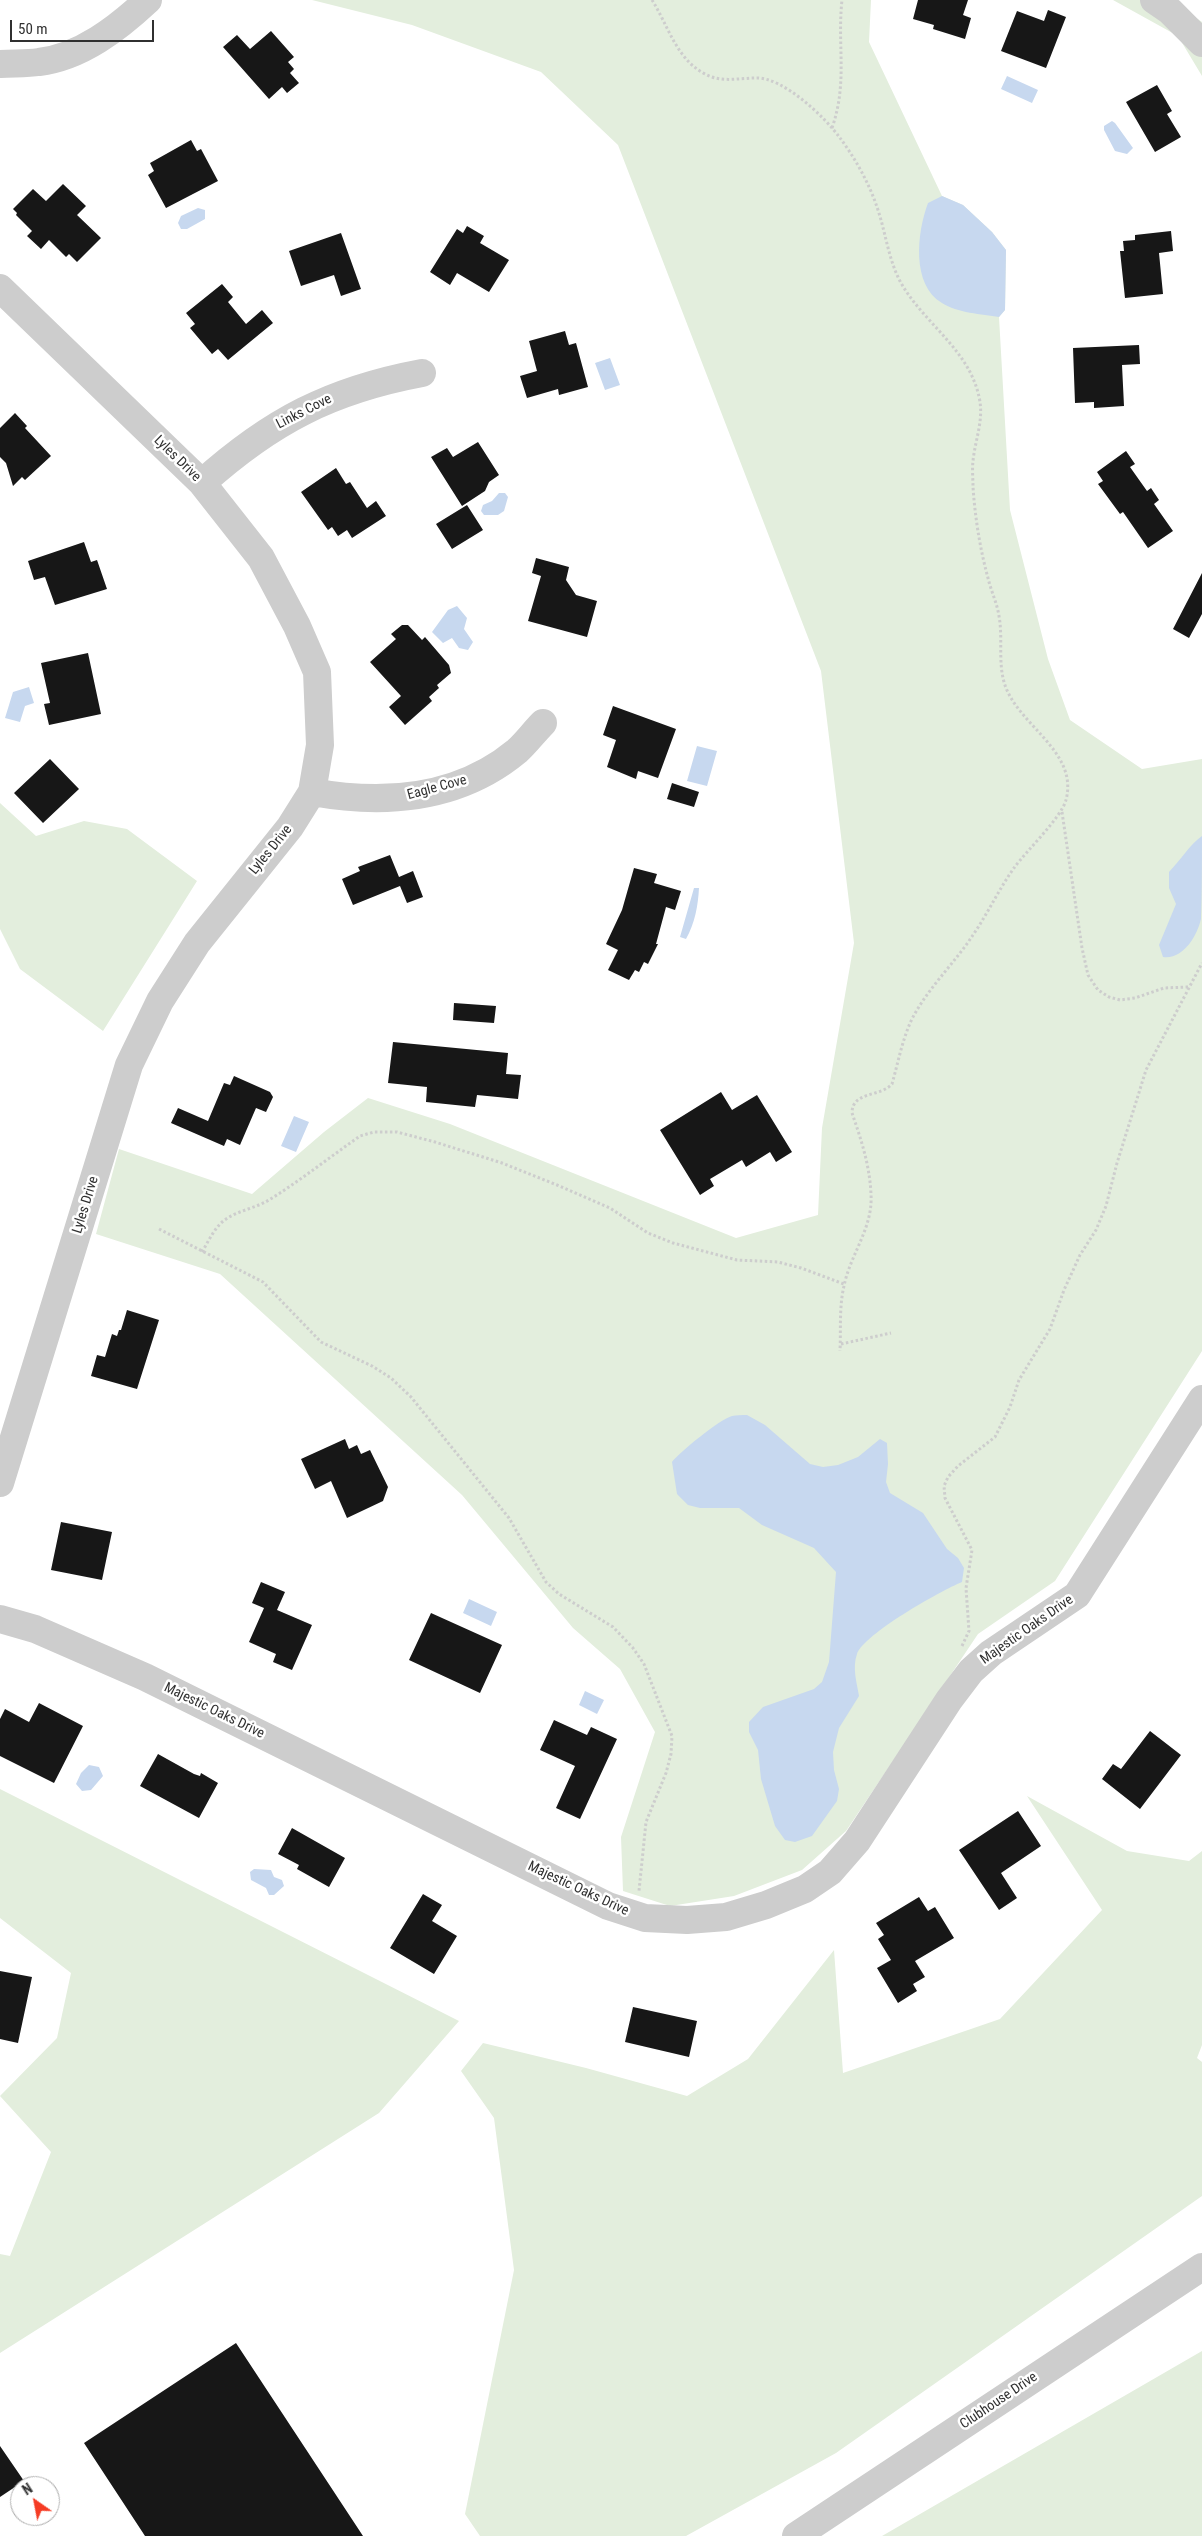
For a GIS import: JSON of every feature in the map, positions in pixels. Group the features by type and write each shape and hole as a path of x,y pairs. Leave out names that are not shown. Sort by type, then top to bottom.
{"street":[{"path":"0,64 40,62 76,51 102,36 148,0"},
{"path":"1154,0 1170,11 1202,43"},
{"name":"Lyles Drive","path":"0,288 202,483 261,558 297,626 317,672 320,745 312,792 290,827 197,943 160,1001 129,1065 0,1482"},
{"name":"Links Cove","path":"202,483 259,435 306,409 352,389 422,373"},
{"name":"Eagle Cove","path":"312,792 349,798 388,800 424,794 464,782 494,767 518,751 543,723"},
{"name":"Majestic Oaks Drive","path":"0,1619 35,1629 145,1677 600,1902 634,1902 645,1918 679,1920 726,1917 766,1905 797,1892 830,1872 857,1840 949,1700 971,1671 991,1653 1077,1595 1202,1399"},
{"name":"Clubhouse Drive","path":"796,2536 1202,2267"}],"path":[{"path":"652,0 682,55 702,74 716,78 738,80 760,77 773,80 787,89 832,128 865,178 878,208 892,265 903,286 964,360 980,401 981,418 973,460 974,489 987,576 999,615 1004,684 1013,701 1058,756 1066,772 1068,794 1062,811 1026,852 1004,882 974,934 913,1017 904,1038 892,1084 887,1090 855,1101 852,1106 852,1113 866,1157 871,1196 868,1219 844,1284 840,1310 840,1351"},
{"path":"832,128 838,111 843,66 840,18 842,0"},
{"path":"1062,811 1082,948 1088,975 1098,990 1109,997 1120,1000 1135,998 1164,988 1188,987"},
{"path":"960,1648 966,1641 969,1631 966,1588 972,1550 945,1498 944,1486 948,1477 958,1466 995,1437 1010,1407 1019,1380 1050,1329 1068,1281 1080,1255 1096,1230 1106,1206 1117,1163 1146,1070 1202,963"},
{"path":"202,1252 212,1233 222,1222 257,1207 288,1188 360,1136 374,1132 397,1132 502,1163 610,1208 648,1232 673,1244 736,1260 778,1262 844,1284"},
{"path":"159,1229 263,1282 321,1342 372,1366 391,1378 411,1398 509,1518 546,1582 559,1594 613,1627 633,1648 644,1664 672,1736 672,1754 646,1822 634,1902"},
{"path":"841,1344 891,1333"},
{"path":"634,1902 648,1893"}],"green space":[{"path":"312,0 871,0 869,42 942,196 963,205 992,232 1006,250 1005,310 999,317 1010,510 1048,659 1070,720 1142,769 1202,759 1202,1351 1055,1581 978,1634 846,1831 802,1870 734,1896 670,1906 623,1891 621,1837 655,1732 620,1669 573,1628 462,1495 220,1274 96,1234 119,1149 252,1194 324,1132 368,1098 450,1124 736,1238 818,1215 822,1128 854,943 821,671 618,145 541,72 412,25"},
{"path":"1113,0 1171,0 1202,22 1202,76 1178,36"},
{"path":"0,803 36,836 84,821 127,829 197,881 103,1031 20,969 0,929"},
{"path":"0,1789 459,2021 379,2113 0,2353 0,2254 10,2256 51,2152 0,2096 57,2038 71,1973 0,1918"},
{"path":"1027,1796 1127,1851 1189,1861 1202,1851 1202,2045 1197,2058 1202,2062 1202,2196 836,2453 686,2536 480,2536 465,2514 514,2270 494,2118 461,2071 483,2043 586,2068 687,2096 748,2059 834,1950 843,2073 1000,2019 1102,1910"},
{"path":"1202,2351 1202,2536 882,2536"}],"water":[{"path":"1007,76 1038,90 1032,103 1001,89"},
{"path":"1112,121 1133,148 1127,154 1115,151 1104,130 1104,126"},
{"path":"942,196 963,205 992,232 1006,250 1005,310 999,317 970,313 948,306 932,295 925,284 919,257 921,228 928,203"},
{"path":"198,208 205,210 205,219 187,229 181,229 178,223 181,216"},
{"path":"610,358 620,385 605,390 595,363"},
{"path":"499,493 505,493 508,497 504,511 498,515 484,515 481,511 483,505 492,501"},
{"path":"457,606 467,618 464,629 473,642 468,650 459,648 452,638 443,643 432,632 448,610"},
{"path":"29,687 34,703 25,706 20,722 5,718 13,692"},
{"path":"697,746 717,751 707,786 687,781"},
{"path":"1202,836 1201,919 1199,926 1188,946 1183,951 1177,955 1163,957 1159,945 1176,904 1169,888 1169,872 1193,843"},
{"path":"694,888 699,888 697,908 692,927 686,939 680,937"},
{"path":"294,1116 309,1122 296,1152 281,1146"},
{"path":"747,1415 765,1425 810,1464 823,1467 838,1465 858,1457 880,1439 887,1443 888,1464 886,1482 890,1493 923,1513 947,1549 958,1558 964,1568 962,1582 921,1603 887,1625 873,1636 857,1654 855,1670 859,1696 839,1728 833,1752 834,1770 839,1789 837,1801 812,1836 795,1842 785,1840 775,1826 761,1779 758,1750 749,1732 749,1722 763,1707 814,1689 822,1682 829,1662 836,1572 814,1548 762,1525 739,1508 700,1508 688,1505 677,1494 672,1462 691,1444 726,1418"},
{"path":"469,1599 497,1612 491,1626 463,1613"},
{"path":"585,1691 604,1700 597,1714 579,1705"},
{"path":"89,1765 99,1767 103,1776 91,1790 82,1791 76,1784 81,1773"},
{"path":"254,1869 271,1870 274,1877 282,1880 284,1886 274,1895 269,1895 266,1888 251,1880 250,1872"}],"building":[{"path":"918,0 968,0 963,15 971,18 965,39 933,29 934,25 913,19"},
{"path":"1048,10 1066,17 1046,68 1001,51 1017,11 1044,21"},
{"path":"271,31 294,57 288,62 294,69 290,73 299,83 287,93 282,87 269,99 223,47 237,35 250,49"},
{"path":"1157,85 1172,111 1167,114 1181,137 1155,152 1126,102"},
{"path":"191,140 197,151 201,149 218,181 166,208 148,175 154,171 150,163"},
{"path":"63,184 86,206 77,215 101,238 77,262 69,254 66,257 49,240 41,249 27,236 32,231 16,215 17,213 13,209 33,189 46,201"},
{"path":"467,226 484,236 480,243 509,260 489,292 457,273 450,285 430,272 457,229 463,233"},
{"path":"1171,231 1173,251 1159,253 1163,294 1125,298 1120,251 1124,251 1123,241 1135,240 1135,235"},
{"path":"341,233 361,289 341,296 334,275 301,286 289,251"},
{"path":"222,284 233,297 228,302 246,324 262,310 273,323 228,360 218,349 212,354 190,328 195,324 186,313"},
{"path":"565,331 569,345 576,343 588,387 559,395 558,389 527,398 520,376 537,371 529,341"},
{"path":"1139,345 1140,364 1122,365 1124,406 1094,408 1094,402 1075,403 1073,348"},
{"path":"15,413 27,426 25,428 51,456 25,480 22,477 13,486 6,463 0,457 0,428"},
{"path":"478,442 499,475 489,482 485,491 462,506 431,457 447,448 453,457"},
{"path":"1126,451 1135,464 1130,467 1147,491 1151,488 1159,500 1154,504 1173,531 1148,548 1123,512 1120,514 1098,484 1103,481 1097,472"},
{"path":"336,468 346,484 350,482 367,508 376,501 386,516 352,538 347,530 338,536 332,527 328,530 301,492"},
{"path":"467,505 483,530 452,549 436,524"},
{"path":"84,542 91,562 97,560 107,589 55,605 45,577 34,580 28,561"},
{"path":"536,558 569,567 566,580 576,595 597,601 587,637 528,621 541,576 532,573"},
{"path":"1202,573 1202,614 1189,638 1173,629"},
{"path":"402,625 408,625 422,640 425,637 449,665 451,673 437,685 439,688 429,697 432,701 405,725 389,707 401,696 370,662 396,639 391,634"},
{"path":"88,653 101,714 49,725 44,704 50,703 41,663"},
{"path":"613,706 676,729 658,778 638,771 636,779 607,767 616,740 603,735"},
{"path":"50,759 79,789 43,823 14,793"},
{"path":"672,783 699,792 694,807 667,799"},
{"path":"390,855 399,877 413,871 423,897 407,903 400,886 353,905 342,879 360,871 358,867"},
{"path":"634,868 657,874 654,883 681,891 675,910 666,907 656,944 658,944 648,964 644,962 639,972 635,970 629,980 608,970 618,950 606,944 622,910"},
{"path":"454,1003 496,1006 494,1023 453,1020"},
{"path":"393,1042 508,1053 506,1074 521,1075 518,1099 477,1095 475,1107 426,1102 427,1087 388,1083"},
{"path":"234,1076 270,1092 273,1097 266,1112 256,1108 240,1145 227,1139 224,1146 171,1123 178,1108 208,1121 224,1083 230,1085"},
{"path":"721,1092 732,1110 757,1095 792,1152 776,1162 770,1152 746,1167 742,1160 710,1179 714,1186 700,1195 660,1130"},
{"path":"127,1310 159,1320 137,1389 91,1376 97,1355 105,1357 112,1334 117,1336 119,1330 121,1330"},
{"path":"345,1439 349,1449 357,1445 361,1454 370,1450 388,1487 383,1501 347,1518 331,1481 315,1489 301,1459"},
{"path":"61,1522 112,1532 102,1580 51,1570"},
{"path":"261,1582 285,1592 277,1610 312,1625 292,1670 273,1662 276,1654 249,1642 264,1608 252,1603"},
{"path":"431,1613 502,1645 480,1693 409,1660"},
{"path":"39,1703 83,1726 54,1783 0,1756 0,1719 5,1709 29,1722"},
{"path":"554,1720 587,1735 591,1727 617,1739 580,1819 556,1808 575,1766 540,1750"},
{"path":"1150,1731 1181,1755 1140,1809 1102,1779 1113,1764 1121,1769"},
{"path":"158,1754 194,1774 200,1776 201,1773 218,1783 199,1818 140,1786"},
{"path":"1018,1811 1041,1846 1001,1873 1017,1898 999,1910 959,1850"},
{"path":"292,1828 345,1858 329,1887 297,1869 299,1865 278,1854"},
{"path":"423,1894 442,1905 432,1921 457,1936 434,1974 390,1948"},
{"path":"919,1897 928,1911 935,1907 954,1938 915,1961 925,1977 913,1984 917,1991 898,2003 877,1968 891,1960 878,1939 884,1935 876,1923"},
{"path":"0,1971 32,1977 18,2043 0,2039"},
{"path":"633,2007 697,2021 689,2057 625,2042"},
{"path":"236,2343 363,2536 145,2536 84,2443"},
{"path":"0,2446 21,2476 10,2476 10,2490 0,2497"}]}
